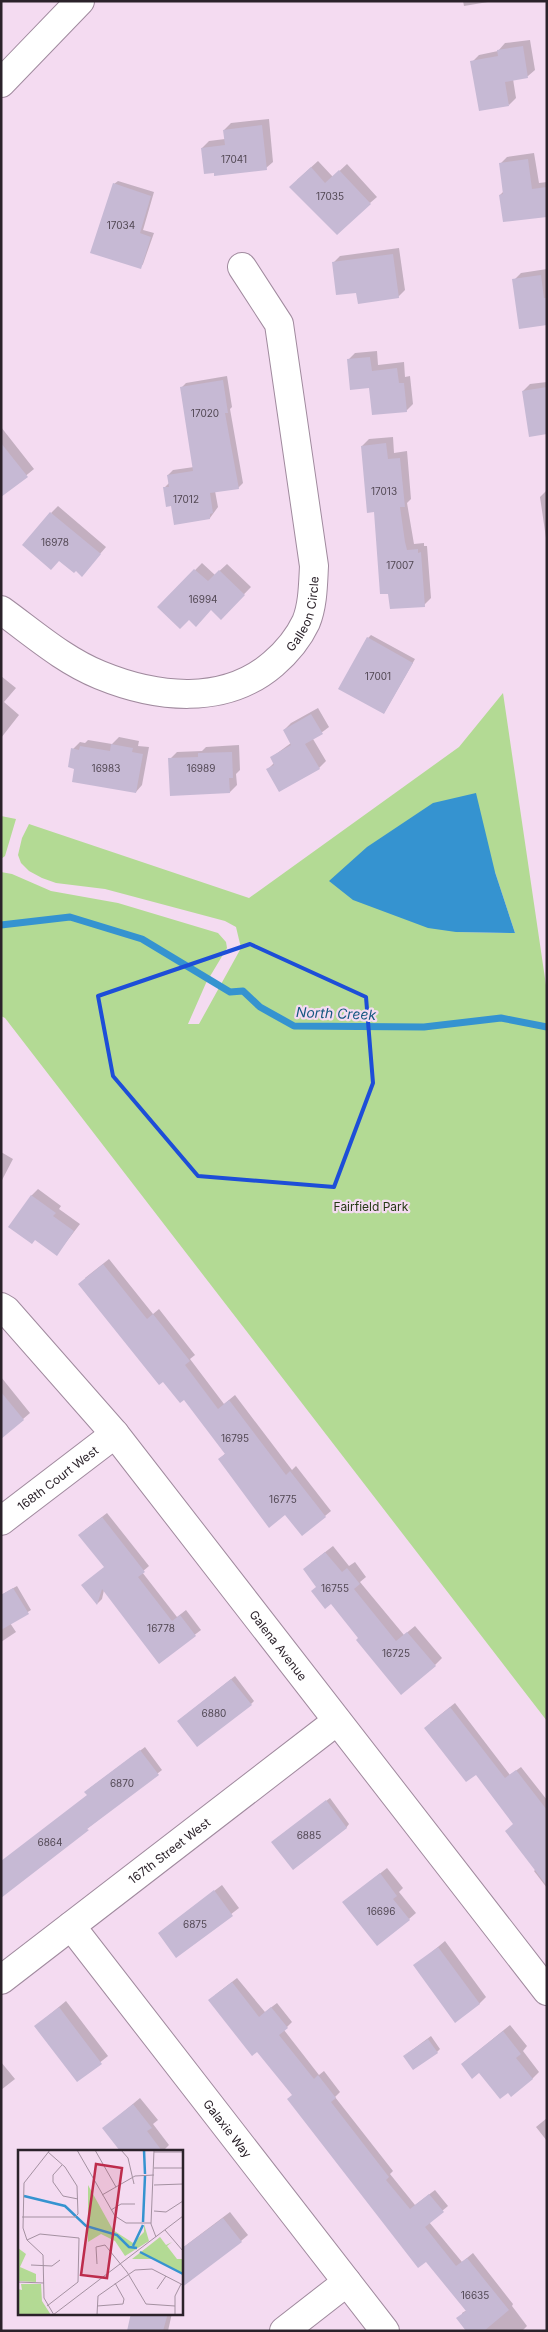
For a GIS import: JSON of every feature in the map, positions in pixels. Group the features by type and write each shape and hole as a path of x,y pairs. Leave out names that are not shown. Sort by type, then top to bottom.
{"street":[{"path":"1,83 80,1"},
{"name":"Galleon Circle","path":"1,610 65,656 100,675 136,687 175,694 212,693 242,685 266,670 289,650 306,622 312,594 314,566 279,324 242,267"},
{"name":"Galena Avenue","path":"1,1307 6,1310 115,1434 547,1991"},
{"name":"168th Court West","path":"1,1521 115,1434"},
{"name":"167th Street West","path":"1,1980 336,1721"},
{"name":"Galaxie Way","path":"70,1926 384,2331"},
{"path":"284,2331 347,2282"}],"highlighted area":[{"path":"250,944 366,997 373,1083 334,1187 198,1176 113,1076 98,996"}],"green space":[{"name":"Fairfield Park","path":"503,693 547,992 547,1721 5,1018 1,1016 1,872 12,874 51,891 118,903 218,933 226,942 227,948 206,983 188,1024 199,1024 241,948 236,927 225,921 105,889 56,883 29,871 21,863 18,855 22,838 29,824 249,898 459,747","holes":["495,872 515,933 456,932"]},
{"path":"1,816 16,819 5,856 1,859"}],"water":[{"path":"476,793 495,872 515,933 456,932 428,928 353,900 329,881 367,847 433,803"}],"building":[{"path":"523,46 528,78 505,82 509,106 479,111 470,61 498,56 497,50"},
{"path":"262,125 267,170 214,176 214,173 204,174 201,148 225,145 223,130"},
{"path":"528,159 532,189 547,187 547,217 503,222 499,195 503,194 499,163"},
{"path":"311,167 325,183 339,170 371,204 337,235 289,187"},
{"path":"113,183 151,196 140,233 151,237 141,269 90,253"},
{"path":"393,254 399,298 358,304 356,293 336,295 332,262"},
{"path":"541,275 544,298 547,298 547,325 519,329 512,279"},
{"path":"370,357 372,371 397,368 399,383 404,383 407,412 372,415 369,388 350,390 347,359"},
{"path":"223,380 228,413 225,413 239,489 210,493 213,513 210,514 210,519 174,525 171,506 166,507 163,487 169,487 167,475 193,471 180,387"},
{"path":"547,387 547,434 529,437 522,391"},
{"path":"1,443 28,477 1,497"},
{"path":"386,443 388,459 400,458 405,507 400,507 405,542 407,550 418,549 418,553 421,552 425,607 390,609 388,594 380,594 374,512 367,513 361,446"},
{"path":"50,512 101,554 82,577 59,561 51,570 22,545"},
{"path":"194,569 208,581 219,570 245,595 221,620 211,610 196,627 189,620 180,629 157,607"},
{"path":"367,637 413,663 384,714 338,689"},
{"path":"311,714 323,734 305,744 320,769 279,792 266,769 274,765 270,757 291,745 283,730"},
{"path":"111,744 133,748 132,752 143,754 136,793 72,782 74,769 68,767 71,748 79,750 80,746 110,751"},
{"path":"232,752 233,778 229,778 230,793 170,796 168,758 198,757 198,753"},
{"path":"31,1195 56,1213 53,1216 74,1231 57,1256 35,1240 32,1244 8,1227"},
{"path":"103,1264 147,1319 153,1314 190,1361 185,1365 218,1409 229,1400 286,1475 290,1471 326,1517 302,1536 285,1515 269,1528 218,1459 225,1454 184,1400 180,1403 163,1382 159,1385 78,1284"},
{"path":"1,1392 24,1420 1,1439"},
{"path":"102,1517 145,1572 138,1577 172,1621 180,1615 196,1636 159,1664 102,1589 97,1605 81,1585 104,1567 78,1535"},
{"path":"325,1552 342,1572 347,1568 360,1584 354,1589 396,1641 407,1632 436,1666 401,1695 356,1640 358,1638 331,1604 325,1609 311,1591 316,1587 303,1569"},
{"path":"13,1588 29,1614 1,1630 1,1595"},
{"path":"231,1679 252,1705 197,1747 177,1721"},
{"path":"450,1707 505,1778 516,1770 547,1810 547,1886 505,1831 513,1824 476,1775 466,1782 424,1728"},
{"path":"140,1750 159,1775 87,1829 89,1830 1,1898 1,1861 87,1795 84,1792"},
{"path":"326,1800 347,1828 293,1870 271,1842"},
{"path":"380,1873 397,1896 393,1899 410,1920 377,1946 342,1902"},
{"path":"214,1890 233,1916 176,1958 158,1933"},
{"path":"438,1947 480,2004 455,2023 413,1965"},
{"path":"232,1982 259,2017 271,2007 288,2028 279,2035 314,2079 318,2075 336,2098 331,2102 389,2177 386,2180 410,2209 429,2194 444,2212 425,2227 456,2266 467,2258 509,2310 484,2331 466,2331 456,2318 466,2311 426,2262 418,2268 287,2099 292,2095 257,2052 252,2056 208,2000"},
{"path":"59,2007 102,2064 77,2082 34,2026"},
{"path":"503,2031 521,2054 516,2058 533,2079 511,2097 508,2093 500,2099 479,2073 472,2079 461,2064"},
{"path":"428,2039 438,2053 413,2070 403,2056"},
{"path":"133,2104 152,2128 147,2131 161,2150 119,2150 102,2128"},
{"path":"223,2218 242,2242 182,2287 182,2248"},
{"path":"131,2314 168,2314 163,2331 127,2331"}],"waterway":[{"name":"North Creek","path":"1,925 70,917 142,939 230,992 243,991 260,1007 294,1026 424,1027 501,1018 547,1027"}]}
